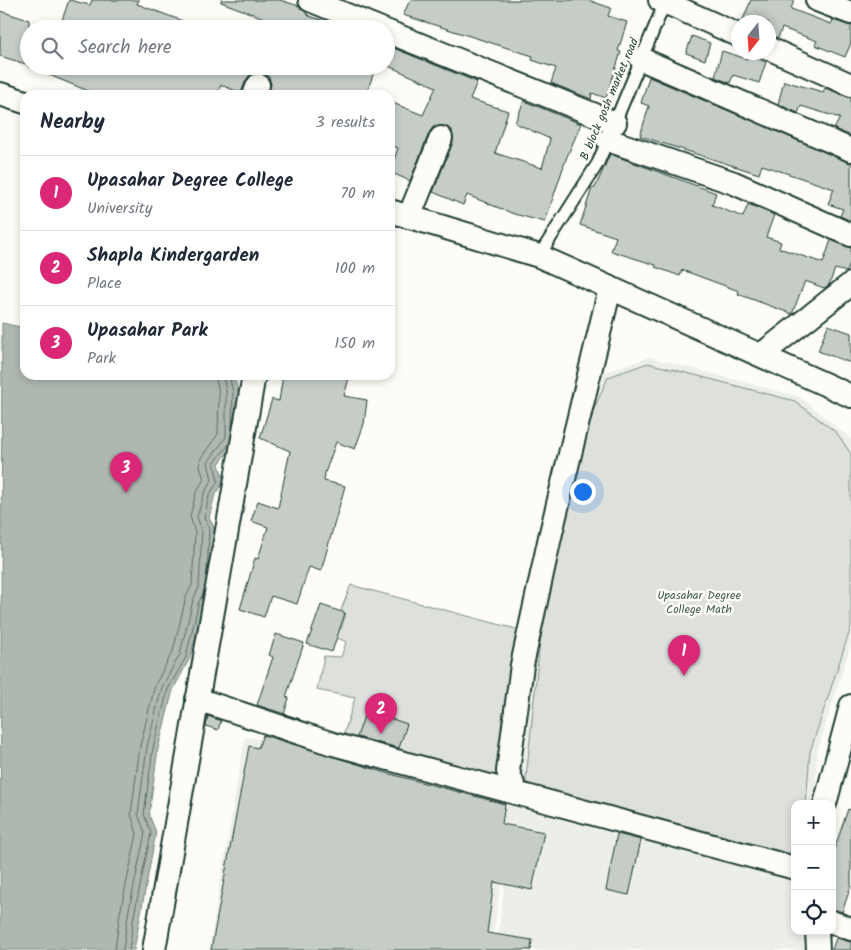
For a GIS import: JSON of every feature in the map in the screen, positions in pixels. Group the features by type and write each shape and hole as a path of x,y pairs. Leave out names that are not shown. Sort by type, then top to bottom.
{"street":[{"path":"310,0 359,20"},
{"path":"817,0 851,13"},
{"path":"664,1 731,32"},
{"path":"395,35 611,132 851,235"},
{"path":"776,52 851,85"},
{"path":"642,59 851,150"},
{"path":"0,94 20,100"},
{"path":"441,138 399,214 539,256 851,396"},
{"path":"761,355 851,284"},
{"path":"516,793 508,771 522,665 550,537 610,288"},
{"path":"154,950 253,380"},
{"path":"198,699 333,744 791,867"},
{"path":"826,800 851,706"},
{"path":"836,923 851,929"},
{"path":"818,935 818,950"}],"lane":[{"name":"B block gosh market road","path":"539,256 598,163 642,59 664,1"}],"shaded area":[{"path":"649,357 800,397 851,439 851,644 817,752 815,800 791,800 791,935 817,935 818,950 496,950 514,810 490,950 209,950 245,737 517,784 526,707 566,456 602,373"}],"green space":[{"name":"Upasahar Degree College Math","path":"648,363 795,401 837,433 851,454 851,627 810,752 806,800 791,800 791,857 525,789 545,591 594,409 608,377"},
{"path":"351,585 520,630 500,780 341,743 355,698 317,690 324,656 341,657 346,642 334,636 335,626 341,629 346,614 341,610"}],"water":[{"path":"2,323 20,327 20,380 235,380 238,391 237,441 219,464 224,481 214,498 209,518 214,527 214,556 204,603 190,658 173,690 158,749 149,815 156,832 134,950 0,950"}],"building":[{"path":"69,0 90,5 92,0 139,0 137,4 180,20 62,20"},
{"path":"221,0 280,0 299,6 309,16 321,20 269,20 221,2"},
{"path":"410,0 588,0 611,8 608,16 627,22 618,51 621,52 606,98 592,93 591,99 551,83 556,68 532,60 533,56 403,15"},
{"path":"751,0 794,0 791,9 831,24 833,20 851,26 851,43 845,57 815,45 817,41 782,28 778,38 776,37 776,15 745,15"},
{"path":"0,11 29,20 20,20 20,62 0,56"},
{"path":"692,36 710,43 705,60 686,53"},
{"path":"395,49 477,82 470,99 508,111 495,153 542,168 550,139 515,123 524,101 581,124 566,159 545,222 514,214 467,195 463,205 433,192 453,142 452,130 445,126 433,127 429,133 410,181 395,174 395,157 398,148 395,147 395,104 423,115 436,87 395,69"},
{"path":"722,51 731,54 731,60 761,60 766,62 759,83 733,75 730,83 715,77"},
{"path":"49,75 253,75 246,80 242,90 234,90 221,85 219,90 86,90"},
{"path":"266,75 373,75 368,90 269,90 271,84 269,77"},
{"path":"649,77 851,163 851,221 840,216 843,209 828,204 834,189 762,165 759,174 640,136 649,106 641,103"},
{"path":"784,81 823,92 825,88 851,98 851,136 834,129 840,118 801,106 798,113 778,104"},
{"path":"610,154 716,193 712,205 743,217 748,204 774,215 766,237 781,242 779,248 823,263 831,240 851,248 851,261 847,272 835,269 829,285 824,288 805,281 792,314 738,294 739,291 682,270 680,276 655,267 656,265 611,251 616,237 580,225 592,188 595,188"},
{"path":"828,325 851,333 851,363 818,351"},
{"path":"282,380 349,380 344,396 367,400 364,424 355,449 336,442 325,473 324,481 345,486 321,571 309,567 297,604 271,596 264,617 240,609 255,558 258,559 268,527 251,521 258,501 278,508 290,451 260,438 272,399 279,401"},
{"path":"321,605 345,613 332,652 307,644"},
{"path":"276,634 304,643 286,697 289,698 284,714 257,705 273,657 269,655"},
{"path":"366,710 407,724 399,748 357,737"},
{"path":"208,716 221,721 218,730 206,726"},
{"path":"263,735 390,774 505,804 502,824 544,832 532,890 494,882 487,933 532,940 531,950 211,950 249,746 258,748"},
{"path":"848,809 851,810 851,886 842,912 836,910 836,844"},
{"path":"617,834 641,840 629,895 606,890"},
{"path":"836,938 851,942 851,950 832,950"}],"place":[{"name":"Upasahar Park","path":"126,493"},
{"name":"Upasahar Degree College","path":"684,676"},
{"name":"Shapla Kindergarden","path":"381,734"}]}
